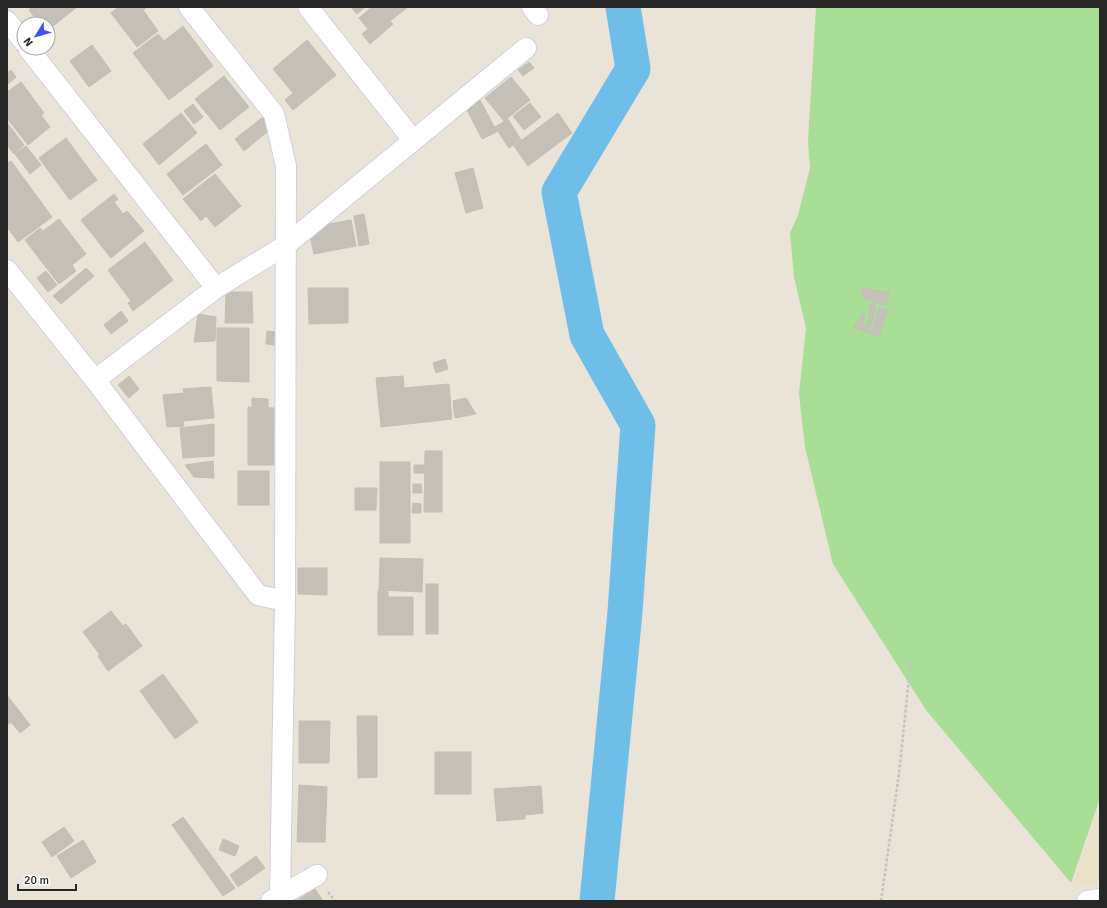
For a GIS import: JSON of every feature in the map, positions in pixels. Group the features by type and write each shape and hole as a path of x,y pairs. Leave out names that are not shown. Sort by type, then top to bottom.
{"street":[{"path":"189,7 274,114 286,166 285,601 276,898"},
{"path":"308,7 413,140"},
{"path":"7,21 16,32"},
{"path":"95,380 216,288 286,245 526,48"},
{"path":"34,56 216,288"},
{"path":"7,270 95,380 258,595 285,601"},
{"path":"276,898 317,875"},
{"path":"1087,901 1100,899"}],"path":[{"path":"881,901 899,774 911,659"}],"shaded area":[{"path":"1100,804 1100,882 1072,887"}],"green space":[{"path":"816,7 1100,7 1100,798 1071,883 926,710 833,564 805,447 799,394 806,328 794,277 790,233 798,215 810,168 808,142"}],"building":[{"path":"32,7 77,7 56,24 56,16 34,16 29,10"},
{"path":"119,7 147,7 143,10 158,31 137,47 111,13"},
{"path":"351,7 365,7 357,14"},
{"path":"372,7 408,7 390,21 393,24 370,44 362,34 368,29 359,18"},
{"path":"183,26 213,66 169,100 133,53 158,34 164,41"},
{"path":"307,40 336,75 293,110 285,100 293,93 273,69"},
{"path":"92,45 111,71 89,87 70,61"},
{"path":"529,62 534,68 523,76 518,70"},
{"path":"11,70 16,77 7,85 7,73"},
{"path":"224,76 249,107 220,130 195,99"},
{"path":"511,77 530,100 504,121 485,98"},
{"path":"21,82 44,113 41,115 50,127 28,145 7,118 7,92"},
{"path":"480,100 497,132 482,139 466,108"},
{"path":"530,103 541,117 524,130 513,116"},
{"path":"193,104 203,117 194,124 184,111"},
{"path":"181,113 197,133 159,165 143,144"},
{"path":"558,113 572,133 528,166 514,146"},
{"path":"263,117 272,128 244,151 235,139"},
{"path":"508,119 521,140 509,148 495,127"},
{"path":"7,123 24,145 14,154 7,145"},
{"path":"66,138 97,180 70,200 39,158"},
{"path":"206,144 222,165 183,195 167,174"},
{"path":"26,146 41,165 30,174 15,154"},
{"path":"11,161 52,217 18,242 7,227 7,163"},
{"path":"473,168 483,208 466,213 455,173"},
{"path":"215,174 241,206 215,227 206,216 201,221 183,199"},
{"path":"114,194 118,199 114,202 123,214 127,211 144,231 111,258 81,220"},
{"path":"364,214 369,244 359,246 354,216"},
{"path":"59,219 86,254 72,265 76,271 59,284 25,240 40,228 43,231"},
{"path":"351,220 356,246 314,254 308,228"},
{"path":"145,242 173,280 133,311 128,303 131,301 108,270"},
{"path":"86,268 94,276 61,304 53,296"},
{"path":"46,271 57,285 48,292 37,278"},
{"path":"862,287 889,293 886,306 864,299"},
{"path":"308,288 348,288 348,323 309,324"},
{"path":"226,292 252,292 253,323 225,323"},
{"path":"871,304 876,306 870,330 873,332 879,307 888,310 878,337 854,327 862,314 865,314 863,325 866,328"},
{"path":"121,311 128,321 111,334 104,325"},
{"path":"198,314 216,317 215,341 194,342"},
{"path":"217,328 249,328 249,382 217,381"},
{"path":"267,331 276,332 275,345 266,344"},
{"path":"445,359 448,369 436,373 433,363"},
{"path":"129,376 139,389 129,398 118,385"},
{"path":"403,376 404,388 449,384 452,419 381,427 376,378"},
{"path":"211,387 214,418 183,421 184,426 167,427 163,395 184,393 183,389"},
{"path":"252,398 268,399 268,407 252,406"},
{"path":"466,398 476,414 455,418 453,401"},
{"path":"248,407 274,408 274,465 248,465"},
{"path":"214,424 214,456 183,458 180,428"},
{"path":"425,451 442,451 442,512 424,512"},
{"path":"213,461 214,478 194,477 185,465"},
{"path":"380,462 410,462 410,543 380,543"},
{"path":"414,465 424,465 424,473 414,473"},
{"path":"238,471 269,471 269,505 238,505"},
{"path":"413,484 421,484 422,493 413,493"},
{"path":"355,488 377,488 376,510 355,510"},
{"path":"413,503 421,504 421,513 412,513"},
{"path":"380,558 423,559 422,592 379,590"},
{"path":"298,568 327,568 327,595 298,594"},
{"path":"426,584 438,584 438,634 426,634"},
{"path":"378,591 388,591 388,597 413,597 413,635 378,635"},
{"path":"111,611 123,626 126,624 142,646 108,671 98,656 100,655 83,632"},
{"path":"163,674 198,722 175,739 140,691"},
{"path":"7,695 30,725 20,733 11,722 7,725"},
{"path":"357,716 377,716 377,777 358,778"},
{"path":"299,721 330,721 329,763 299,763"},
{"path":"435,752 471,752 471,794 435,794"},
{"path":"299,785 327,787 325,842 297,842"},
{"path":"541,786 543,813 525,815 525,819 497,821 494,789"},
{"path":"183,817 235,888 223,896 172,825"},
{"path":"64,827 74,841 52,857 42,842"},
{"path":"223,839 239,846 235,856 219,850"},
{"path":"83,840 96,862 71,878 57,856"},
{"path":"256,856 265,868 238,887 230,875"},
{"path":"315,889 323,901 296,901"}],"waterway":[{"path":"597,901 625,612 638,425 587,335 559,192 633,69 623,7"}]}
